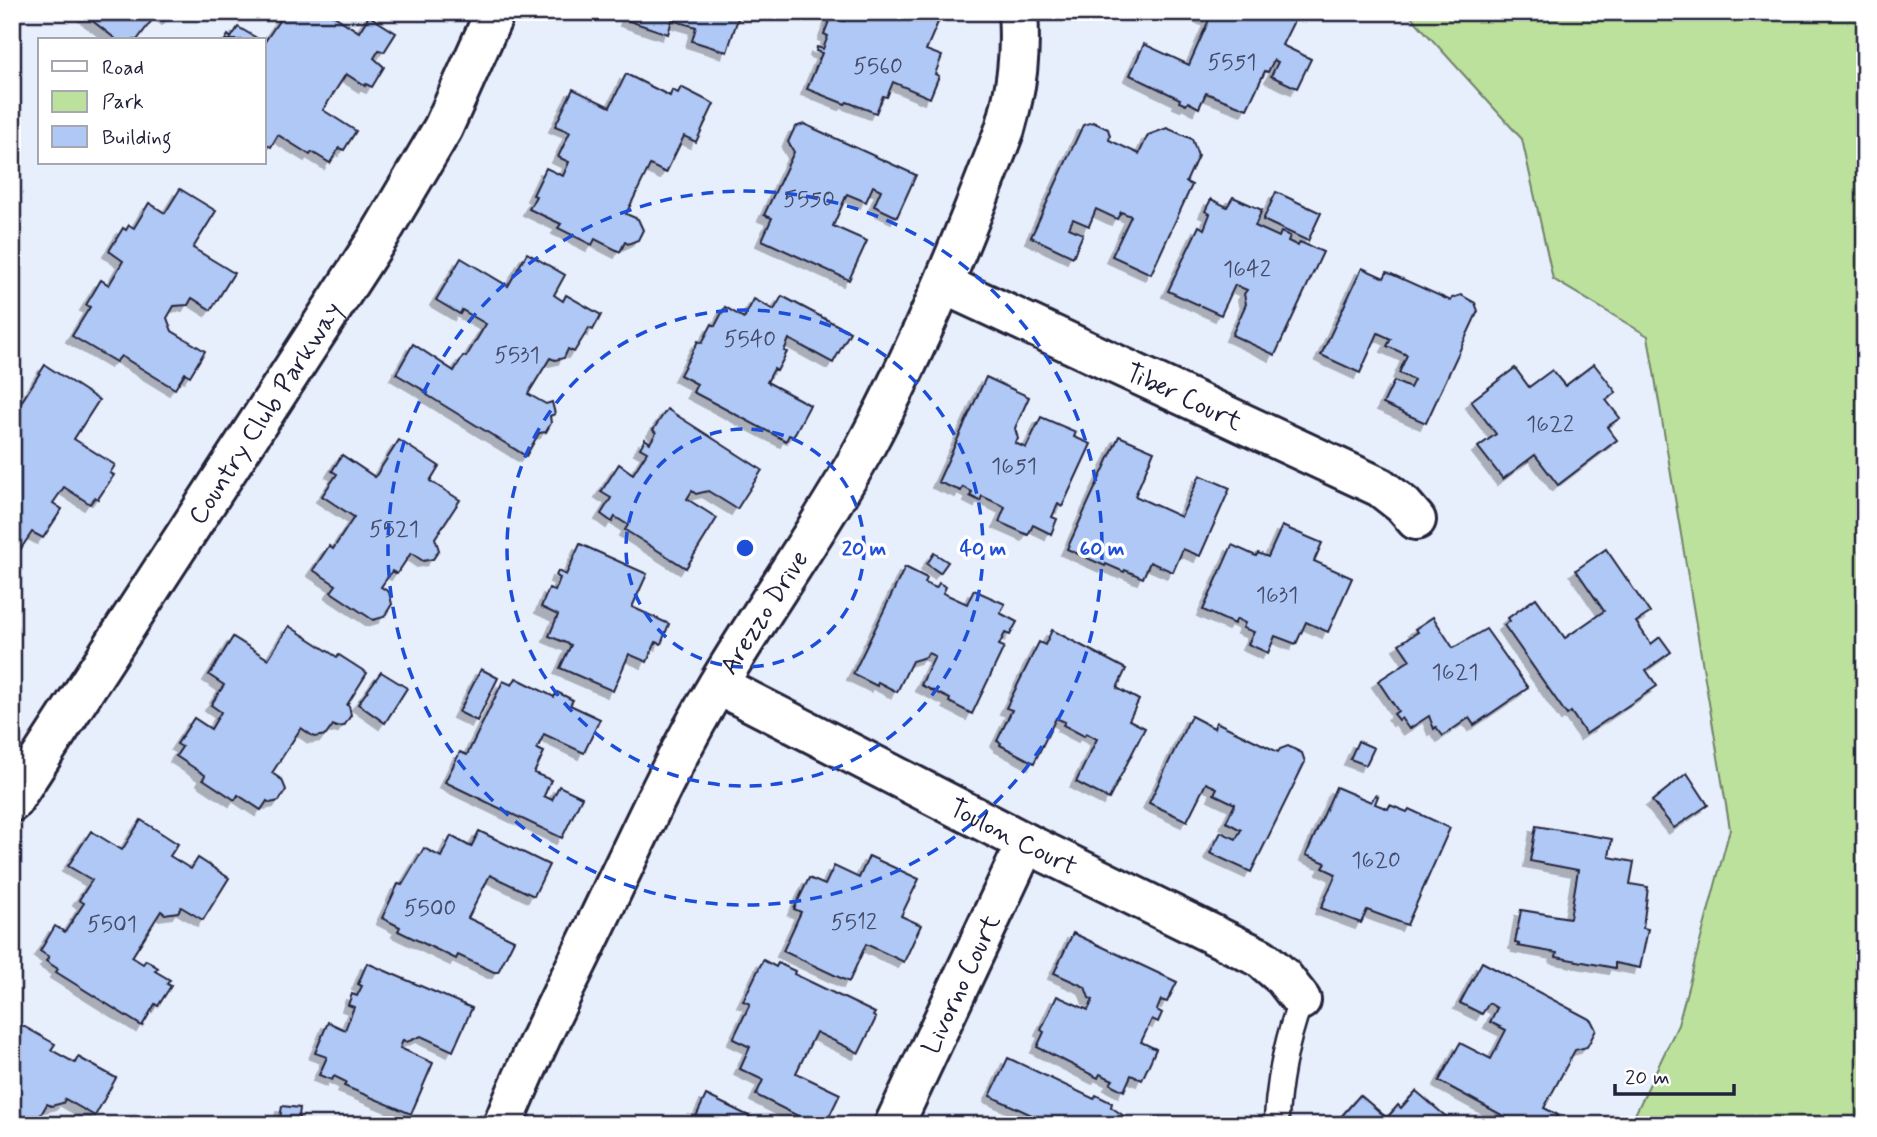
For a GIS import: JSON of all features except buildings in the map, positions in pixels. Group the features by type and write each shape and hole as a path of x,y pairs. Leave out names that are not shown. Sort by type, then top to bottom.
{"street":[{"name":"Country Club Parkway","path":"12,802 385,226 443,128 495,12"},
{"name":"Arezzo Drive","path":"503,1125 520,1082 637,839 718,685 821,523 866,444 945,285 1006,129 1018,78 1018,12"},
{"name":"Tiber Court","path":"945,285 1380,487 1403,505 1416,520"},
{"name":"Toulon Court","path":"718,685 1026,843 1261,958 1283,976 1301,1000"},
{"name":"Livorno Court","path":"894,1125 1026,843"}],"lane":[{"path":"1276,1125 1277,1088 1288,1036 1301,1000"}],"green space":[{"path":"1407,12 1865,12 1865,1125 1630,1125 1678,1025 1730,829 1648,336 1553,279 1522,139"}]}
